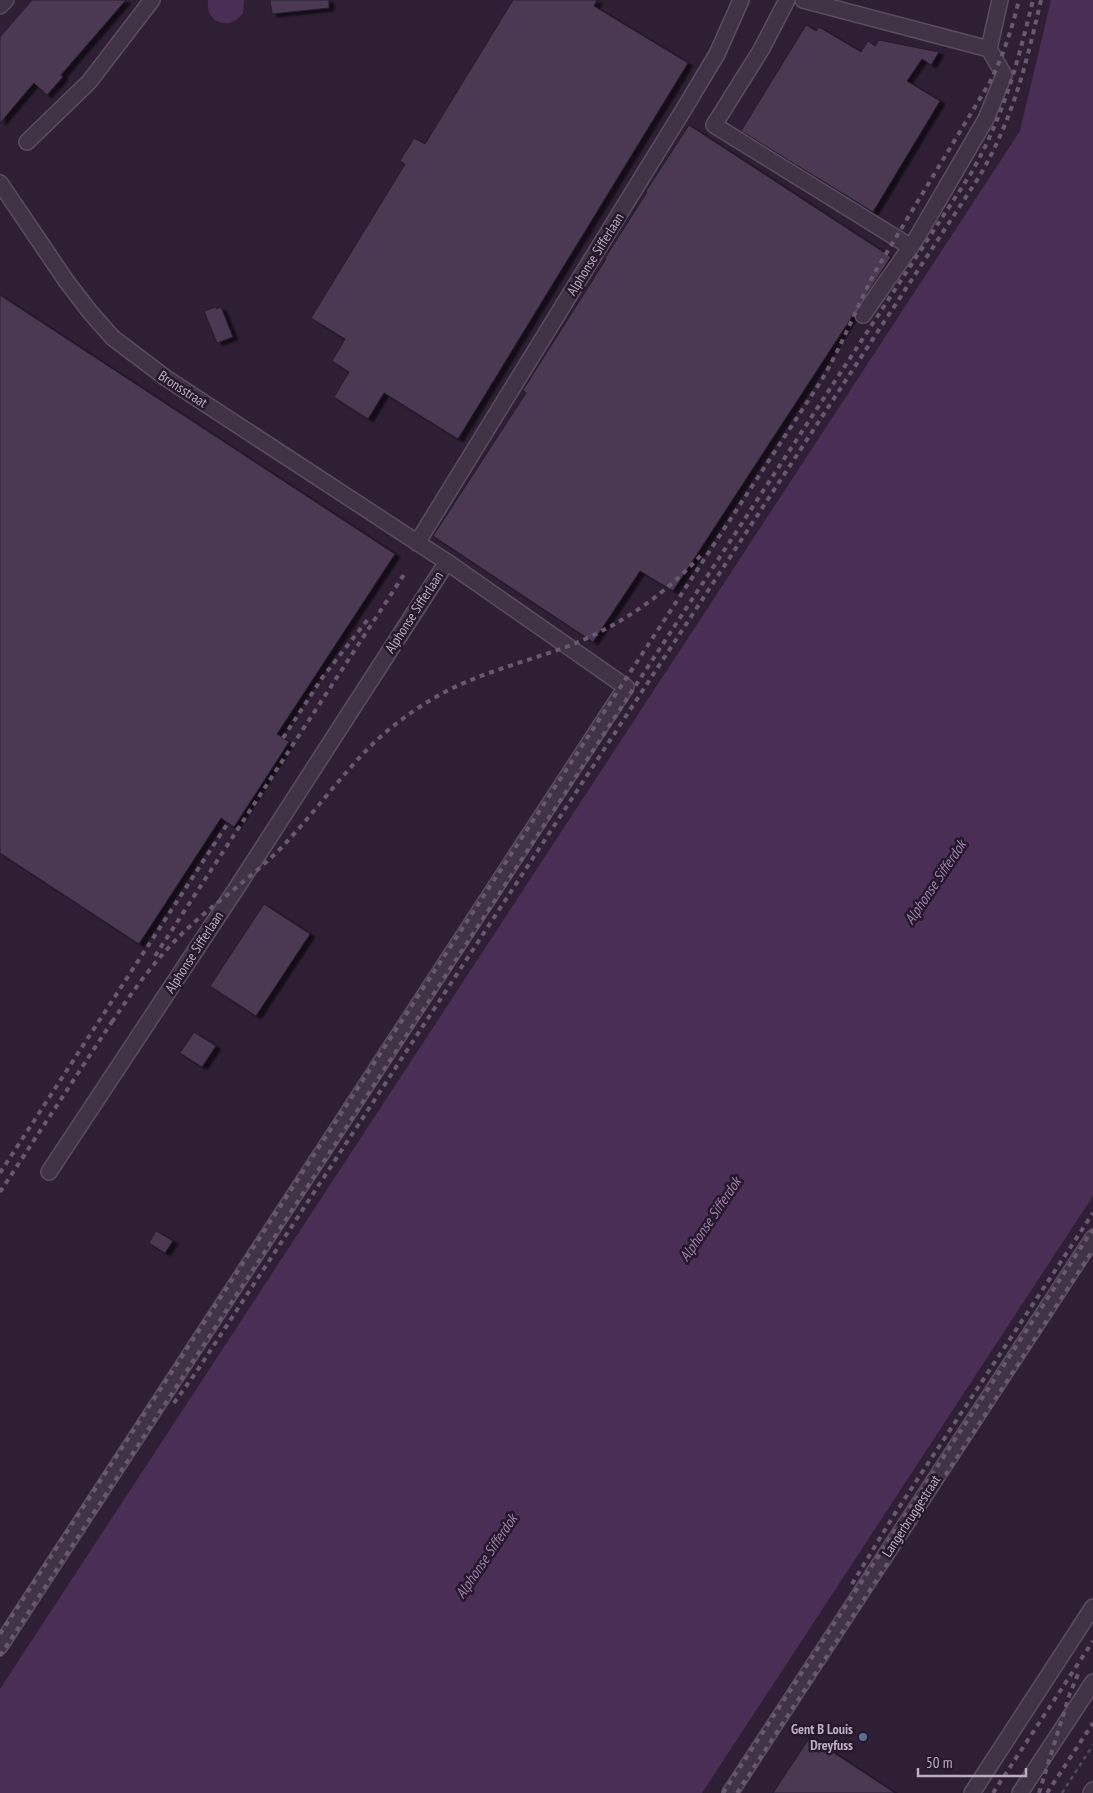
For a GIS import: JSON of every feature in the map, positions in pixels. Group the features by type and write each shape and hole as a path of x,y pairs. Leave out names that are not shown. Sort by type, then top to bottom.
{"street":[{"path":"0,6 6,0"},
{"path":"27,142 90,82 152,0"},
{"name":"Alphonse Sifferlaan","path":"49,1172 242,880 447,562 417,543 717,54 741,0"},
{"path":"787,0 762,50 714,125 910,247"},
{"path":"803,0 989,49"},
{"path":"863,315 910,247 986,119 1004,75 989,49 1000,0"},
{"name":"Bronsstraat","path":"0,182 67,282 113,338 166,378 417,543"},
{"path":"0,1646 626,687 447,562"},
{"name":"Langerbruggestraat","path":"730,1793 1093,1238"},
{"path":"972,1793 1093,1606"},
{"path":"1020,1793 1093,1682"},
{"path":"1090,1793 1093,1790"}],"path":[{"path":"1062,1793 1093,1745"}],"water":[{"path":"208,0 244,0 243,13 231,22 219,22 210,14"},
{"name":"Alphonse Sifferdok","path":"1051,0 1093,0 1093,1196 702,1793 0,1793 0,1689 1020,131"}],"building":[{"path":"32,0 126,0 61,75 63,77 47,95 34,83 0,123 0,37"},
{"path":"270,0 329,0 329,8 272,14"},
{"path":"513,0 597,0 594,6 688,63 458,439 384,393 368,419 334,397 349,372 332,361 345,339 311,318 405,164 400,161 414,138 425,144"},
{"path":"806,25 816,31 819,27 861,52 868,41 875,46 879,40 939,52 931,65 922,59 907,81 940,101 873,212 741,131"},
{"path":"689,125 891,257 673,591 640,571 593,642 433,536 526,393 523,390"},
{"path":"0,295 395,554 277,734 289,742 234,827 221,818 139,944 0,853"},
{"path":"216,307 216,309 221,307 233,337 217,343 204,311"},
{"path":"264,904 310,934 256,1016 210,986"},
{"path":"194,1032 216,1046 202,1067 180,1053"},
{"path":"156,1231 173,1241 165,1253 149,1243"},
{"path":"810,1737 895,1793 773,1793"}],"railway":[{"path":"0,1634 821,381 875,272 990,82 1007,42 1019,0"},
{"path":"0,1656 970,175 1001,111 1033,0"},
{"path":"174,1403 197,1371 979,177 1010,113 1024,69 1041,0"},
{"path":"112,1022 147,973 176,939 280,849 361,756 395,724 434,698 466,682 566,647 604,630 656,596 688,569 702,554"},
{"path":"155,956 405,573"},
{"path":"283,738 322,678 369,618"},
{"path":"0,1173 228,823"},
{"path":"0,1192 115,1017"},
{"path":"852,1584 894,1515 1093,1213"},
{"path":"723,1793 1093,1229"},
{"path":"737,1793 1093,1250"},
{"path":"993,1793 1093,1641"},
{"path":"1039,1793 1070,1693 1079,1672"},
{"path":"1047,1793 1093,1723"}],"place":[{"name":"Gent B Louis Dreyfuss","path":"863,1737"}]}
